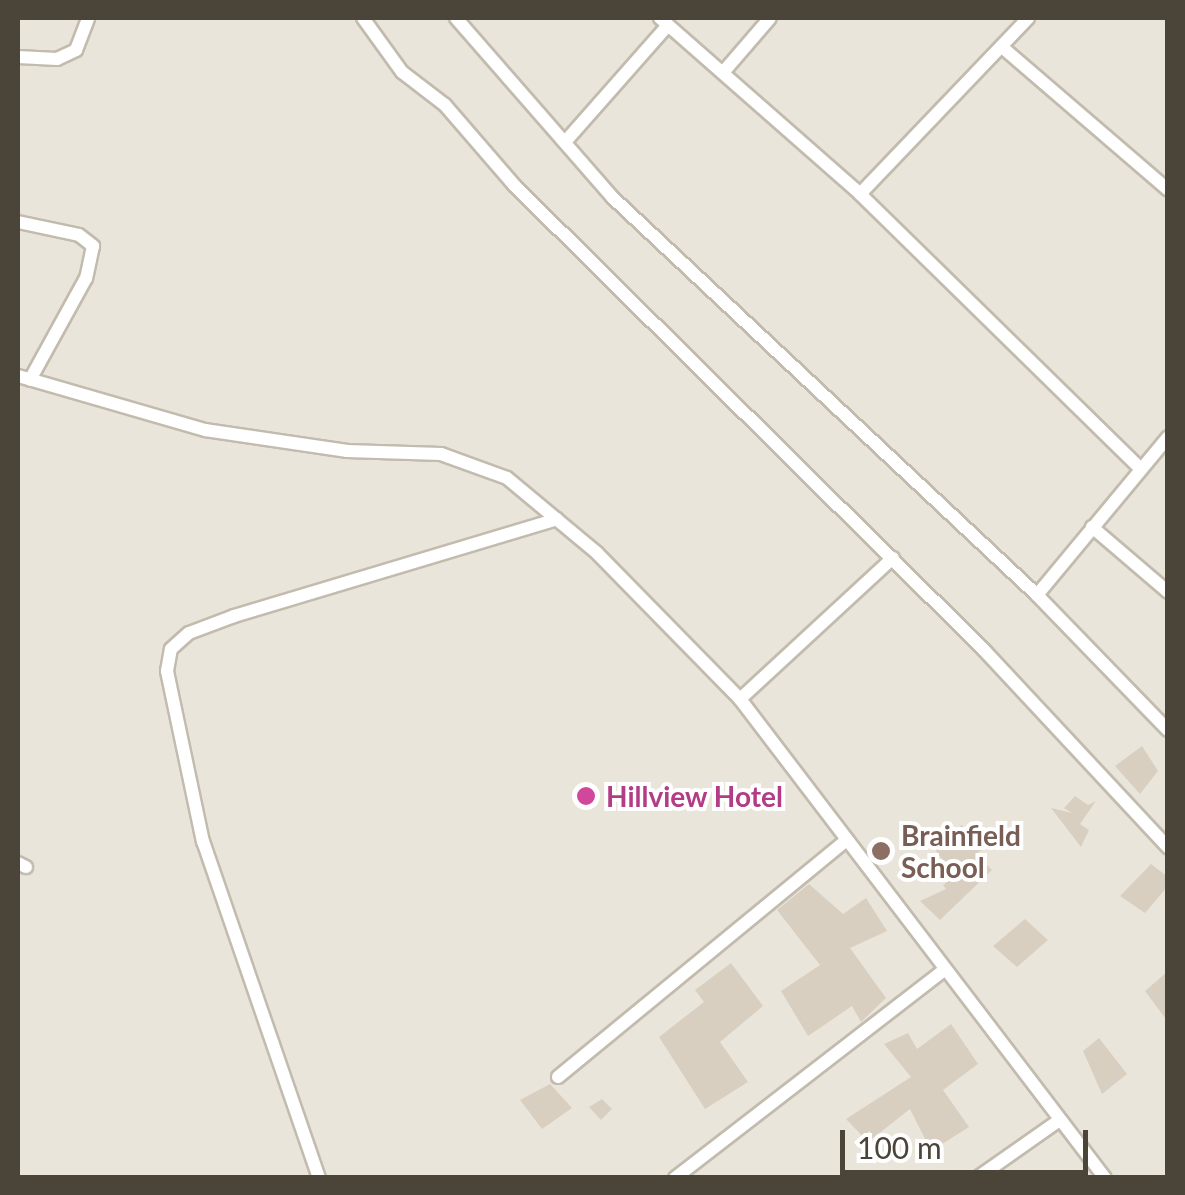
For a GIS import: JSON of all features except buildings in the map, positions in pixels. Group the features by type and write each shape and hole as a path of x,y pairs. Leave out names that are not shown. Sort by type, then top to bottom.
{"street":[{"path":"18,58 57,59 76,50 88,18"},
{"path":"363,18 402,72 445,104 514,185 893,558 1168,847"},
{"path":"456,18 565,142 748,328 1038,595 1168,730"},
{"path":"726,69 770,18"},
{"path":"860,194 1028,18"},
{"path":"565,142 664,21 726,69 860,194 1138,466"},
{"path":"1002,47 1168,190"},
{"path":"18,222 78,236 93,246 86,278 24,378 205,430 347,450 442,454 507,478 557,519 740,699 1058,1122 1105,1178"},
{"path":"1038,595 1138,466 1168,438"},
{"path":"319,1178 204,842 167,671 171,648 189,633 234,616 557,519"},
{"path":"1092,527 1168,592"},
{"path":"740,699 893,558"},
{"path":"558,1077 846,840"},
{"path":"676,1178 945,969"},
{"path":"977,1178 1058,1122"}],"shaded area":[{"path":"18,18 1167,18 1167,1177 18,1177"}],"place":[{"name":"Hillview Hotel","path":"586,796"},
{"name":"Brainfield School","path":"881,851"}]}
